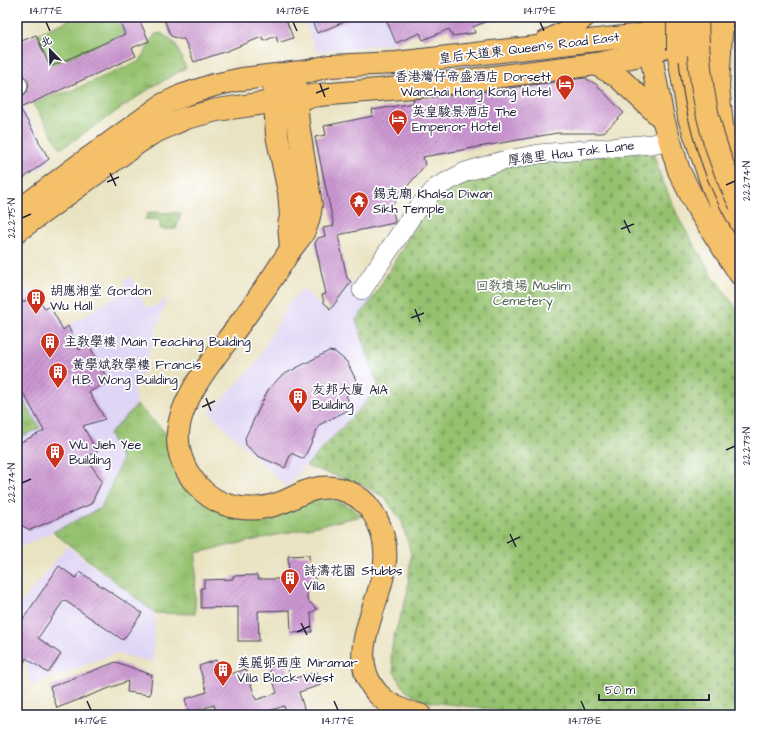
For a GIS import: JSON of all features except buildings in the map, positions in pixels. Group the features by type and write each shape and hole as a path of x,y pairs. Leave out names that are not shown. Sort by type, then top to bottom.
{"main road":[{"path":"536,48 569,30 584,17"},
{"path":"678,17 678,50 689,118 713,187 733,232 740,242"},
{"path":"697,21 699,67 702,92 708,119 723,168 740,204"},
{"name":"皇后大道東 Queen's Road East","path":"17,212 164,104 181,96 214,85 242,79 309,72 329,66 396,64 536,48 652,34 697,21 721,21"},
{"path":"721,21 718,86 722,126 730,164 740,190"},
{"path":"652,34 663,119 679,171 698,208 740,274"},
{"name":"皇后大道東 Queen's Road East","path":"17,231 151,134 186,118 218,110 286,100 424,86 596,64 652,34"},
{"path":"596,64 618,78 663,119"},
{"path":"283,74 286,100 298,124 311,205 310,216 304,231 291,248 270,283 202,375 189,397 181,417 178,432 181,458 190,476 202,490 218,501 235,508 252,509 269,507 310,490 318,488 337,488 346,491 362,501 372,511 379,525 384,542 385,553 383,573 364,642 363,658 365,670 370,683 381,697 398,708 420,715"}],"street":[{"name":"厚德里 Hau Tak Lane","path":"362,290 416,210 437,187 465,172 502,161 539,154 648,144 669,140"}],"shaded area":[{"path":"303,17 385,17 396,43 317,52"},
{"path":"17,97 53,159 17,184"},
{"path":"131,277 146,307 154,307 167,298 142,374 134,390 137,405 109,434 122,460 101,508 17,549 17,298 36,288 46,307 53,304 65,328 125,291 124,280"},
{"name":"友邦大廈 AIA Building","path":"351,282 373,298 356,320 379,388 286,486 209,413 255,365 287,306 303,289 328,313"},
{"path":"67,546 155,613 153,662 115,653 31,686 23,645 17,643 17,609"}],"green space":[{"path":"76,17 116,17 124,33 51,66 37,34"},
{"path":"161,33 175,43 186,68 152,87 61,149 33,104 56,94 68,92 140,61 155,34"},
{"name":"回教墳場 Muslim Cemetery","path":"652,150 661,177 680,221 713,276 740,313 740,715 544,715 422,701 405,690 394,672 391,656 393,639 407,595 411,554 402,522 385,498 361,484 306,466 379,388 356,320 373,298 420,218 446,187 512,165"},
{"path":"149,212 181,213 176,229 160,229 160,220 145,219"},
{"path":"22,398 40,428 17,439 17,401"},
{"path":"137,405 167,434 203,501 326,498 346,504 362,516 196,553 195,614 155,613 53,532 101,508 122,460 109,434"}],"tram line":[{"path":"677,17 681,76 692,134 701,163 712,190 740,243"}],"place":[{"name":"香港灣仔帝盛酒店 Dorsett Wanchai Hong Kong Hotel","path":"565,101"},
{"name":"英皇駿景酒店 The Emperor Hotel","path":"398,136"},
{"name":"錫克廟 Khalsa Diwan Sikh Temple","path":"359,218"},
{"name":"胡應湘堂 Gordon Wu Hall","path":"36,315"},
{"name":"主教學樓 Main Teaching Building","path":"50,359"},
{"name":"黃學斌教學樓 Francis H.B. Wong Building","path":"58,389"},
{"name":"友邦大廈 AIA Building","path":"298,414"},
{"name":"Wu Jieh Yee Building","path":"55,469"},
{"name":"詩濤花園 Stubbs Villa","path":"290,595"},
{"name":"美麗邨西座 Miramar Villa Block West","path":"223,687"}]}
